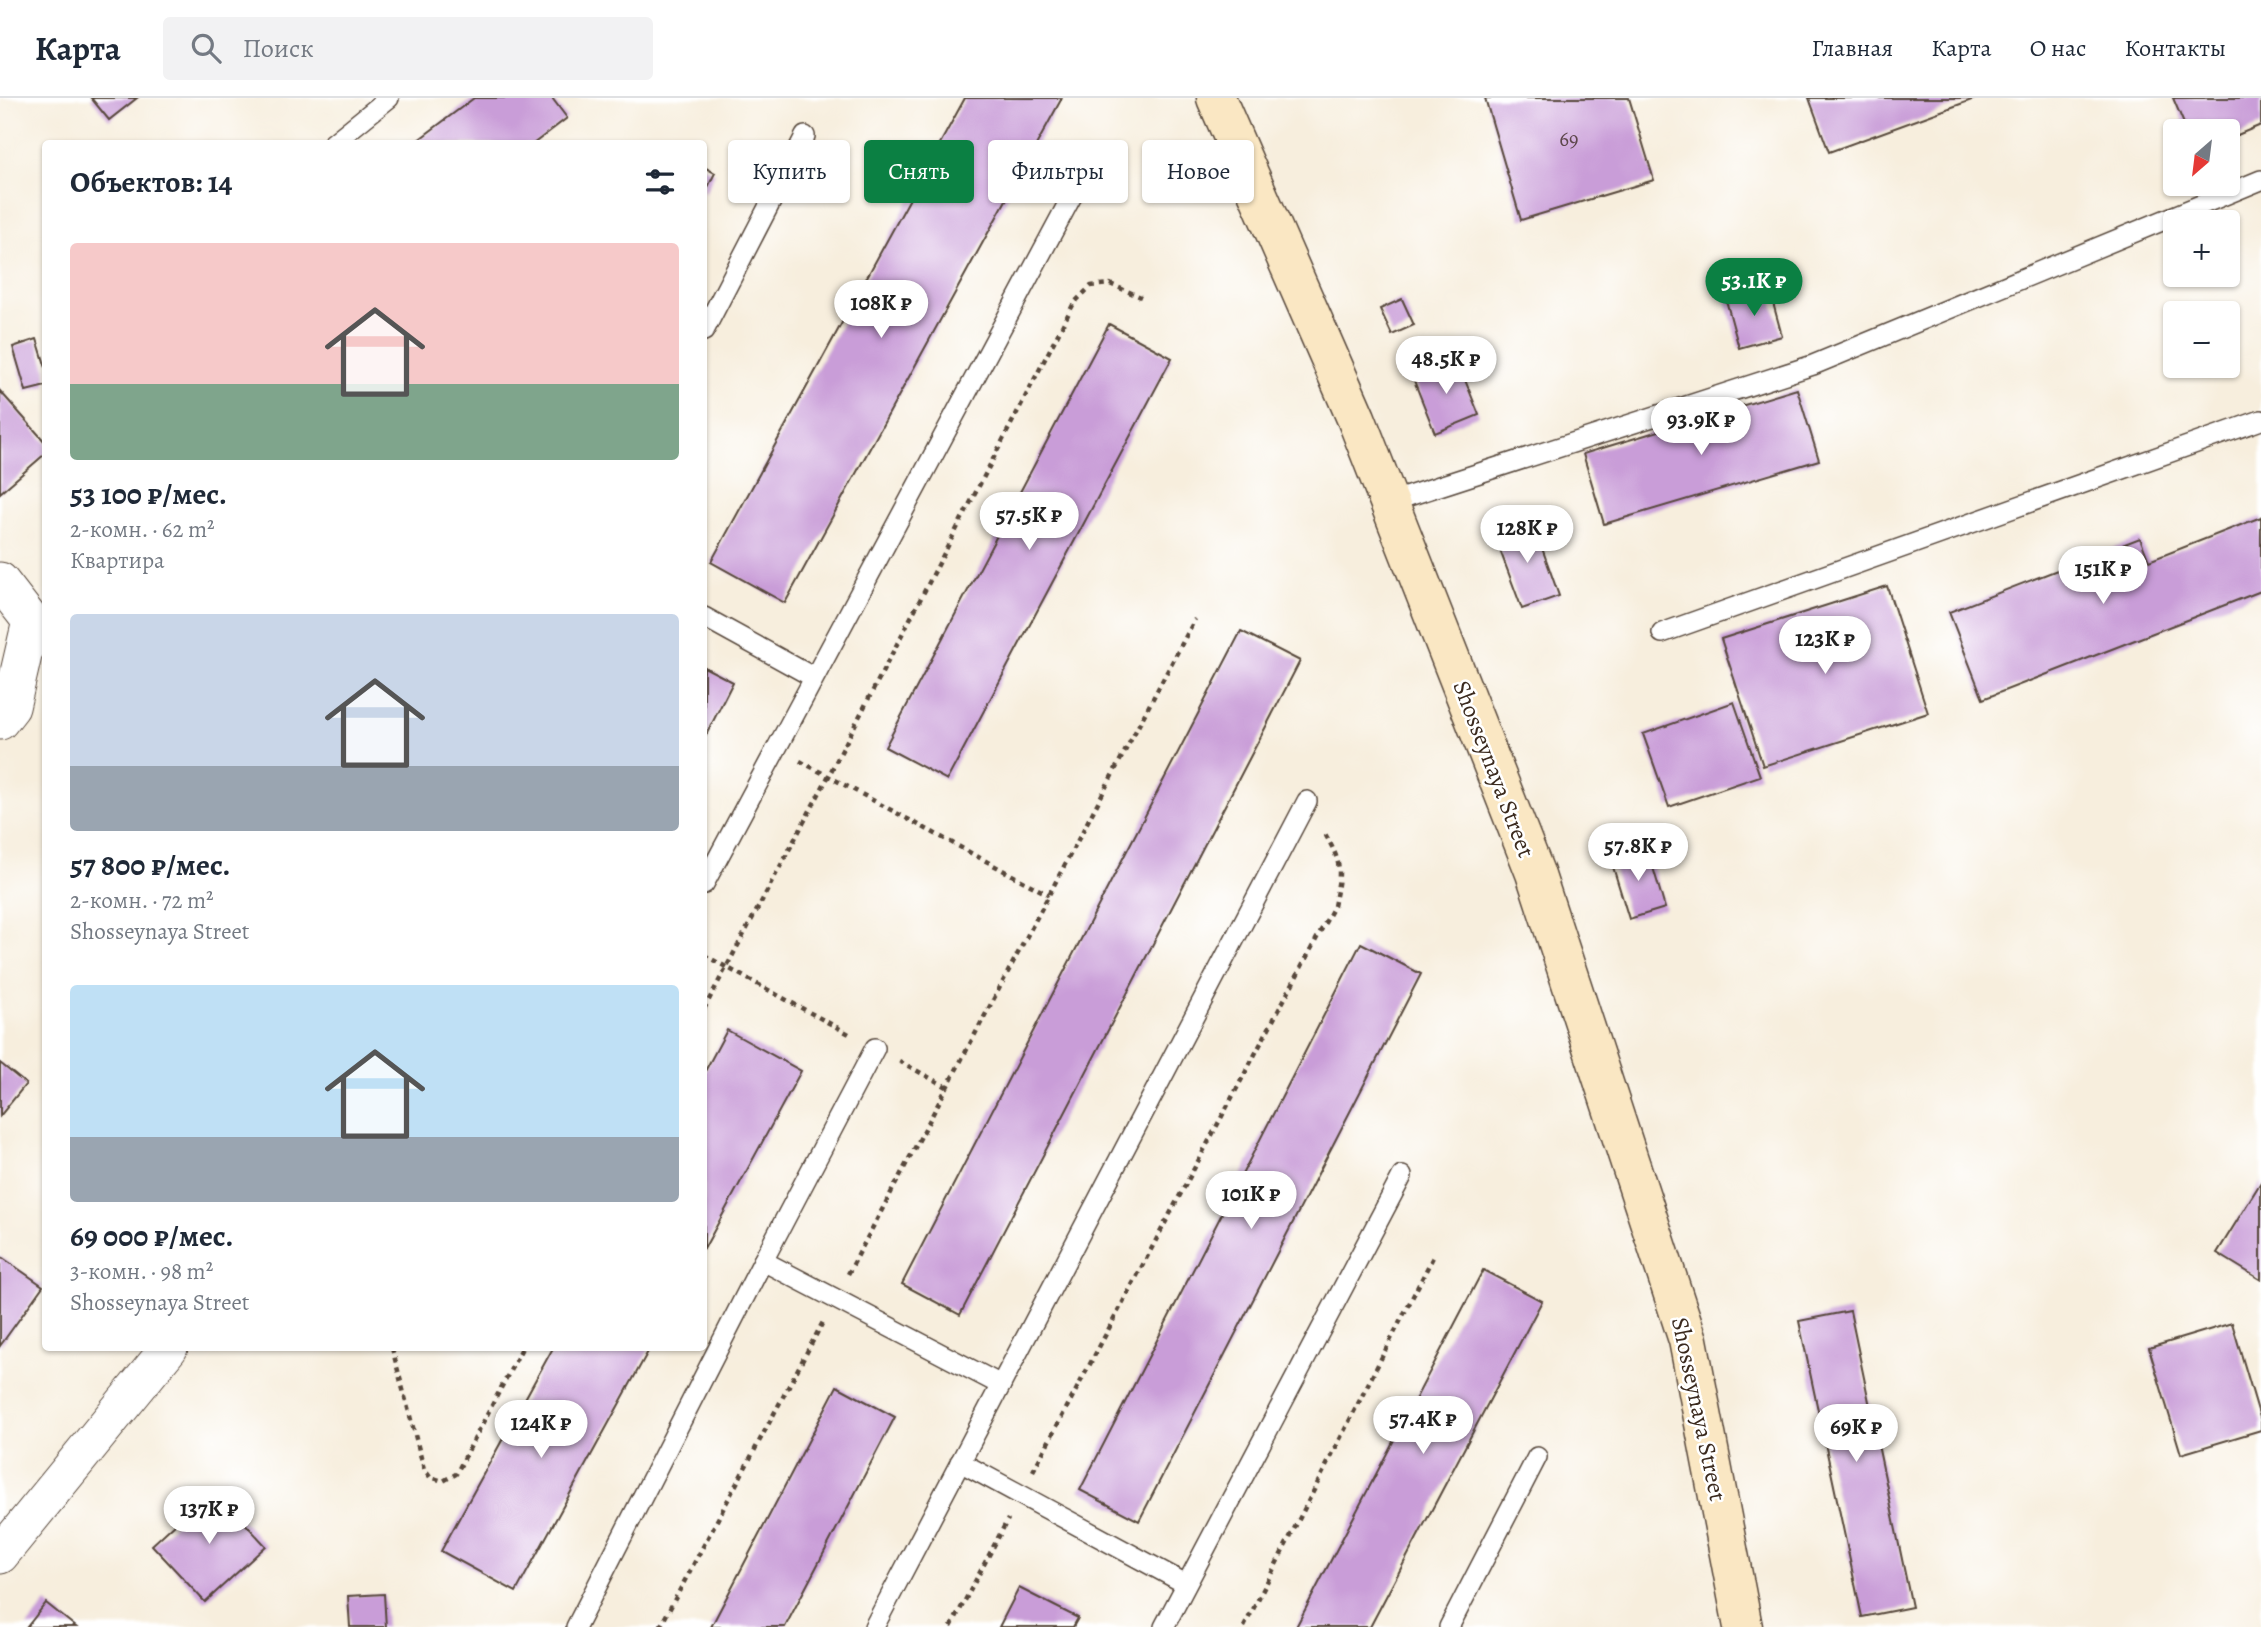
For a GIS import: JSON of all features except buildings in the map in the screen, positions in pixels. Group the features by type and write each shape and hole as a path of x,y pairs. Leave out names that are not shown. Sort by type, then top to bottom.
{"main road":[{"name":"Shosseynaya Street","path":"1216,98 1356,418 1535,873 1688,1340 1743,1627"}],"street":[{"path":"0,581 31,621 6,714"},
{"path":"0,1555 167,1351"}],"lane":[{"path":"337,140 389,98"},
{"path":"707,325 805,136"},
{"path":"1390,502 1813,365 2261,180"},
{"path":"707,878 1068,203"},
{"path":"1662,633 2261,420"},
{"path":"707,619 813,677"},
{"path":"874,1627 1307,801"},
{"path":"576,1627 875,1048"},
{"path":"1164,1627 1402,1176"},
{"path":"763,1261 1001,1385"},
{"path":"1449,1627 1537,1457"},
{"path":"960,1462 1186,1584"}],"path":[{"path":"707,1003 828,777 1074,303 1091,286 1110,284 1141,297"},
{"path":"660,1627 1195,619"},
{"path":"775,748 1049,895"},
{"path":"951,1627 1334,906 1341,870 1335,850 1307,801"},
{"path":"707,957 947,1087"},
{"path":"1244,1627 1433,1258"},
{"path":"393,1351 424,1469 430,1477 443,1481 456,1474 520,1351"}]}
